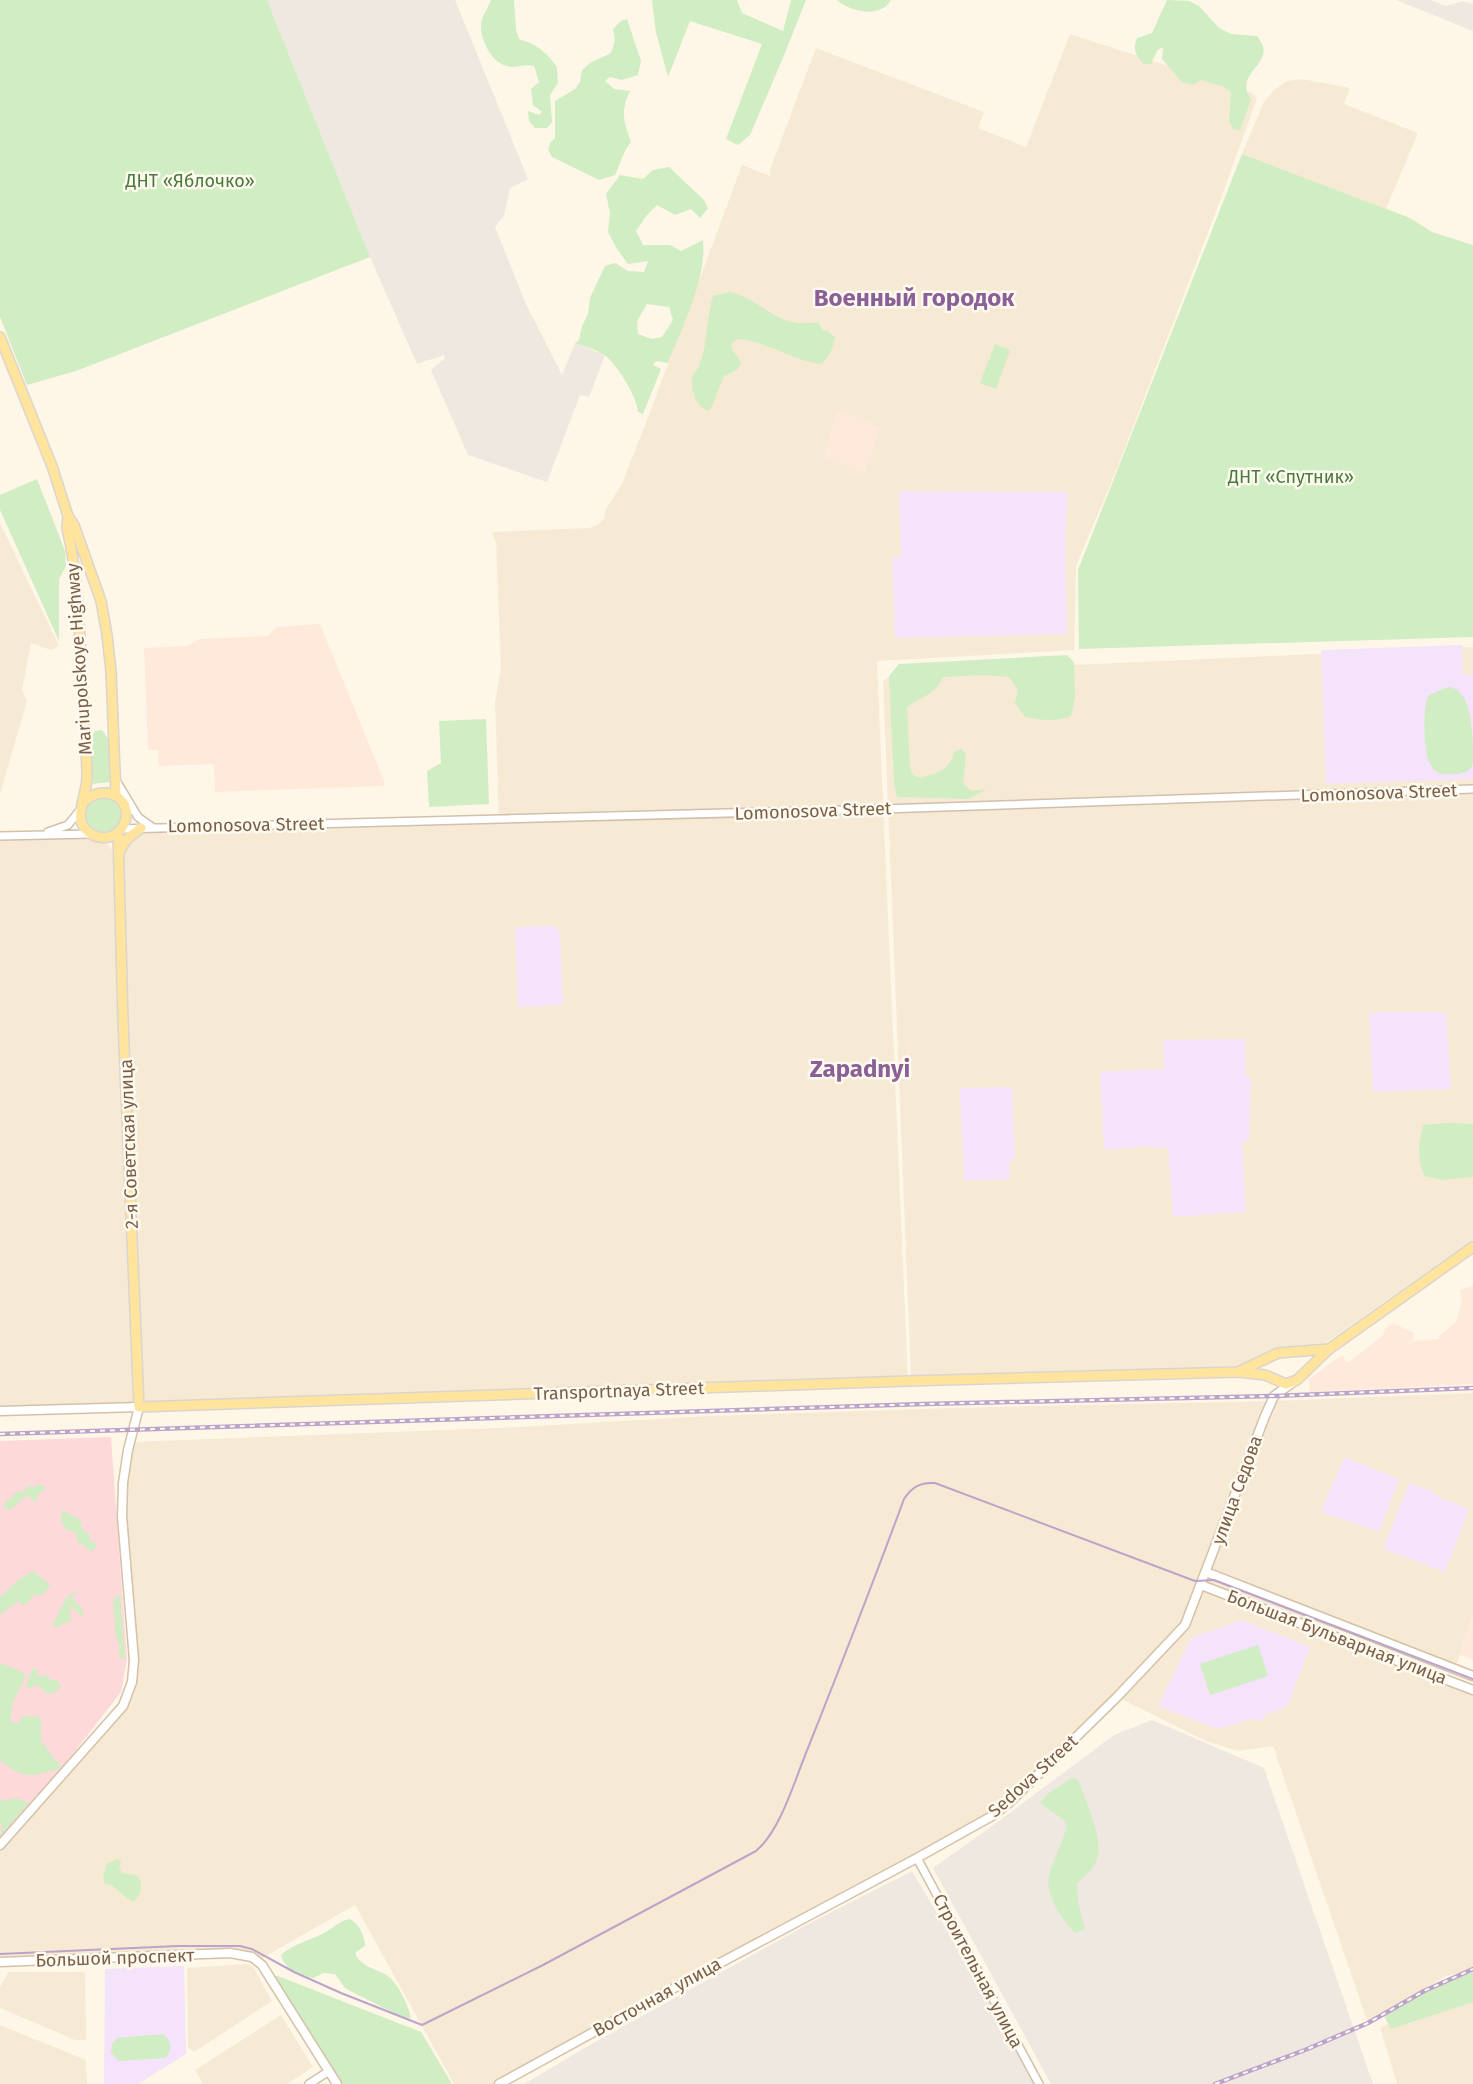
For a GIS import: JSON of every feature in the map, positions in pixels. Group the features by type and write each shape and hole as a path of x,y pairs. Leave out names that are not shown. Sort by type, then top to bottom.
{"main road":[{"name":"Mariupolskoye Highway","path":"0,337 52,466 68,516 90,568 103,612 111,671 116,796"},
{"name":"Mariupolskoye Highway","path":"68,516 67,527 80,628 88,778 82,806"},
{"path":"100,792 116,796 126,813 120,830 103,838 91,834 81,822 82,806 89,796 100,792"},
{"path":"120,852 127,839 141,828"},
{"name":"2-я Советская улица","path":"120,830 123,1020 139,1407"},
{"name":"2-я Советская улица","path":"103,838 116,854 121,882"},
{"path":"1274,1396 1295,1381 1329,1349 1473,1247"},
{"path":"1238,1372 1282,1352 1329,1349"},
{"path":"1238,1372 1272,1377 1281,1383 1295,1381 1302,1371 1301,1361 1293,1353 1282,1352 1272,1360 1272,1377"},
{"name":"Transportnaya Street","path":"0,1411 1238,1372"},
{"name":"улица Седова","path":"1201,1585 1274,1396 1272,1377"},
{"path":"0,1845 123,1706 132,1682 134,1660 122,1516 128,1450 139,1407"},
{"name":"Большая Бульварная улица","path":"1206,1572 1473,1676"},
{"name":"Большая Бульварная улица","path":"1201,1585 1473,1690"},
{"name":"Sedova Street","path":"815,1912 992,1816 1010,1802 1181,1630 1201,1585"},
{"name":"Восточная улица","path":"499,2084 815,1912"},
{"name":"Большой проспект","path":"0,1962 230,1953 252,1958 262,1965 329,2071"},
{"path":"329,2071 337,2084"}],"street":[{"path":"115,779 138,817 152,828"},
{"name":"Lomonosova Street","path":"120,830 883,809 1473,789"},
{"path":"24,835 62,828 74,819 82,806"},
{"path":"0,836 91,834"},
{"name":"Строительная улица","path":"917,1858 1039,2084"},
{"path":"309,2084 329,2071"}],"shaded area":[{"path":"267,0 455,0 528,179 510,188 504,216 495,227 526,304 562,375 575,343 605,355 589,397 580,395 547,482 468,455 431,370 445,358 444,355 417,364 370,257"},
{"path":"1396,0 1430,0 1446,6 1463,1 1473,4 1473,31"},
{"path":"1070,34 1252,93 1257,98 1118,466 1076,566 1074,650 877,661 908,1381 0,1411 0,836 103,838 115,854 118,832 499,819 495,702 501,669 496,543 492,532 589,528 598,525 604,518 606,509 622,484 742,165 770,176 816,48 984,112 978,128 1026,147"},
{"path":"1302,79 1350,88 1344,104 1418,133 1386,209 1242,154 1264,102 1274,90 1287,81"},
{"path":"838,410 880,428 864,473 824,455"},
{"path":"899,491 1068,492 1065,540 1067,634 895,638 892,557 901,557"},
{"path":"0,523 59,646 51,650 31,643 22,690 27,701 0,794"},
{"path":"320,624 384,786 215,792 214,764 159,766 158,750 148,750 144,648 187,646 200,639 268,636 276,627"},
{"path":"1462,645 1463,675 1473,675 1473,779 1326,784 1321,650"},
{"path":"1473,647 1473,1240 1321,1346 1284,1347 1237,1366 1120,1373 911,1378 883,681 894,673"},
{"path":"556,926 560,933 563,1005 518,1007 515,927"},
{"path":"1369,1012 1446,1012 1451,1089 1373,1092"},
{"path":"1245,1039 1246,1076 1251,1078 1249,1141 1242,1142 1246,1212 1173,1217 1168,1147 1104,1150 1100,1072 1164,1070 1163,1040"},
{"path":"1012,1087 1015,1160 1009,1161 1010,1179 964,1181 960,1088"},
{"path":"1473,1286 1473,1384 1310,1392 1309,1379 1342,1355 1348,1363 1382,1336 1385,1329 1393,1323 1414,1333 1413,1341 1439,1339 1439,1336 1456,1322 1462,1300 1460,1290"},
{"path":"1473,1393 1473,1615 1455,1669 1335,1623 1326,1632 1473,1690 1473,1970 1446,1976 1368,2023 1273,1746 1237,1751 1206,1741 1117,1697 992,1816 499,2084 454,2084 355,1905 257,1961 240,1954 0,1962 0,1845 123,1706 132,1682 122,1516 130,1442 520,1427 708,1416"},
{"path":"111,1437 127,1659 121,1692 62,1768 0,1839 0,1441"},
{"path":"1344,1457 1399,1479 1379,1532 1321,1512"},
{"path":"1409,1483 1469,1509 1445,1572 1383,1549"},
{"path":"1473,1616 1473,1660 1459,1654"},
{"path":"1242,1620 1310,1647 1287,1707 1264,1715 1265,1719 1257,1721 1255,1718 1218,1729 1158,1706 1191,1638"},
{"path":"1152,1720 1264,1768 1373,2084 1051,2084 933,1868 1114,1735"},
{"path":"912,1871 1006,2029 1035,2084 524,2084 812,1922"},
{"path":"247,1964 253,1967 272,2001 194,2052 188,2047 187,1968"},
{"path":"184,1966 186,2054 138,2084 104,2084 105,1969"},
{"path":"8,1972 85,1972 86,2040 75,2040 0,2008 0,1987"},
{"path":"1473,1995 1473,2084 1397,2084 1380,2027"},
{"path":"281,2015 313,2067 287,2084 203,2084 195,2070"},
{"path":"0,2025 86,2060 87,2084 0,2084"}],"green space":[{"name":"ДНТ «Яблочко»","path":"0,0 267,0 370,257 76,371 27,385 0,317"},
{"path":"491,0 514,0 519,39 541,49 557,67 558,83 550,95 552,122 547,128 535,128 529,121 528,111 539,115 542,112 533,105 531,89 539,82 534,66 511,67 502,64 492,56 485,44 481,22"},
{"path":"652,0 737,0 742,13 783,31 791,0 806,0 750,135 738,145 726,139 762,44 690,21 668,77 656,33"},
{"path":"837,0 891,0 880,10 865,12 850,8"},
{"path":"1167,0 1189,1 1199,6 1219,28 1231,34 1257,36 1263,46 1264,53 1247,83 1251,99 1240,130 1233,129 1229,120 1231,92 1222,86 1201,80 1193,85 1182,82 1162,59 1163,47 1157,51 1151,64 1144,64 1137,55 1137,38 1152,33"},
{"path":"627,19 641,61 638,75 622,80 610,77 605,81 614,89 630,91 624,117 631,142 615,175 599,180 552,157 548,150 555,138 555,101 575,89 580,82 582,70 590,63 611,53 615,40 613,29"},
{"name":"ДНТ «Спутник»","path":"1242,154 1410,218 1432,232 1473,245 1473,637 1079,649 1078,570"},
{"path":"669,167 704,200 708,208 700,218 691,209 675,215 657,205 636,231 643,245 670,245 681,251 703,240 701,271 692,303 668,363 656,361 653,365 661,369 643,414 638,412 631,391 612,362 600,352 575,343 579,340 588,314 590,298 605,266 615,263 628,271 644,272 648,261 628,264 608,232 610,213 606,194 620,175 643,179 653,170","holes":["647,304 669,307 673,320 662,337 652,339 638,334 637,321"]},
{"path":"730,292 788,321 819,323 822,330 835,337 831,352 821,364 759,343 737,339 731,344 741,364 737,370 724,376 708,411 696,400 692,379 704,351 713,296"},
{"path":"995,344 1010,350 996,389 980,383"},
{"path":"37,479 65,551 66,566 59,579 59,641 0,510 0,495"},
{"path":"1067,655 1074,662 1075,697 1071,716 1065,718 1048,720 1025,717 1015,703 1018,690 1009,677 983,675 943,677 932,691 907,707 910,769 914,776 921,778 942,770 949,764 954,752 961,749 966,754 963,784 972,791 987,789 968,799 897,797 889,676 899,664"},
{"path":"1448,687 1462,696 1472,728 1472,767 1458,774 1441,774 1435,770 1429,762 1426,748 1424,728 1427,700 1429,695"},
{"path":"486,719 489,804 429,807 427,771 441,763 439,721"},
{"path":"102,730 109,740 110,782 93,784 89,741 95,731"},
{"path":"103,796 116,801 121,814 116,827 103,832 90,827 85,814 90,801"},
{"path":"1473,1124 1473,1177 1442,1180 1425,1176 1419,1150 1424,1125"},
{"path":"39,1484 47,1488 38,1494 35,1503 27,1495 10,1510 3,1508 17,1491 23,1493 28,1486 36,1487"},
{"path":"62,1510 81,1520 81,1528 90,1535 90,1540 97,1544 92,1552 78,1542 76,1533 65,1529 61,1520"},
{"path":"33,1571 50,1585 43,1595 34,1595 24,1606 19,1601 0,1615 0,1597 18,1580"},
{"path":"78,1590 72,1599 83,1610 82,1617 70,1605 71,1620 55,1628 53,1624 66,1598"},
{"path":"120,1595 125,1659 121,1659 118,1653 120,1647 116,1638 113,1599"},
{"path":"1258,1645 1268,1676 1210,1695 1200,1664"},
{"path":"0,1663 26,1676 13,1702 10,1721 18,1724 22,1716 41,1717 41,1741 62,1768 29,1775 8,1767 0,1760"},
{"path":"32,1669 39,1670 36,1677 45,1675 51,1680 57,1680 61,1687 54,1693 47,1694 38,1685 25,1689"},
{"path":"1072,1778 1078,1780 1097,1833 1098,1844 1094,1865 1077,1883 1078,1902 1085,1929 1076,1933 1056,1907 1048,1882 1067,1827 1064,1820 1040,1803 1049,1793"},
{"path":"0,1798 2,1801 16,1798 29,1803 0,1836 2,1826"},
{"path":"117,1859 121,1861 119,1868 122,1873 136,1875 141,1882 140,1893 134,1902 104,1883 107,1864"},
{"path":"350,1919 359,1927 365,1942 365,1946 356,1952 356,1956 394,1982 405,2000 411,2018 406,2019 345,1988 335,1974 324,1973 313,1978 293,1971 285,1964 281,1955 291,1948"},
{"path":"1473,1972 1473,2002 1391,2029 1384,2016 1438,1985"},
{"path":"273,1976 421,2032 452,2084 339,2084"},
{"path":"163,2034 170,2046 165,2058 119,2061 111,2053 112,2044 117,2038"}],"tram line":[{"path":"0,1954 240,1946 252,1949 341,1993 422,2025 543,1965 756,1851 765,1842 792,1789 904,1499 913,1488 925,1483 935,1483 1195,1581 1214,1580 1473,1679"}],"railway":[{"path":"0,1434 1473,1388"},
{"path":"1215,2084 1368,2023 1424,1991 1473,1969"}],"district":[{"name":"Военный городок","path":"914,298"},
{"name":"Zapadnyi","path":"860,1069"}]}
